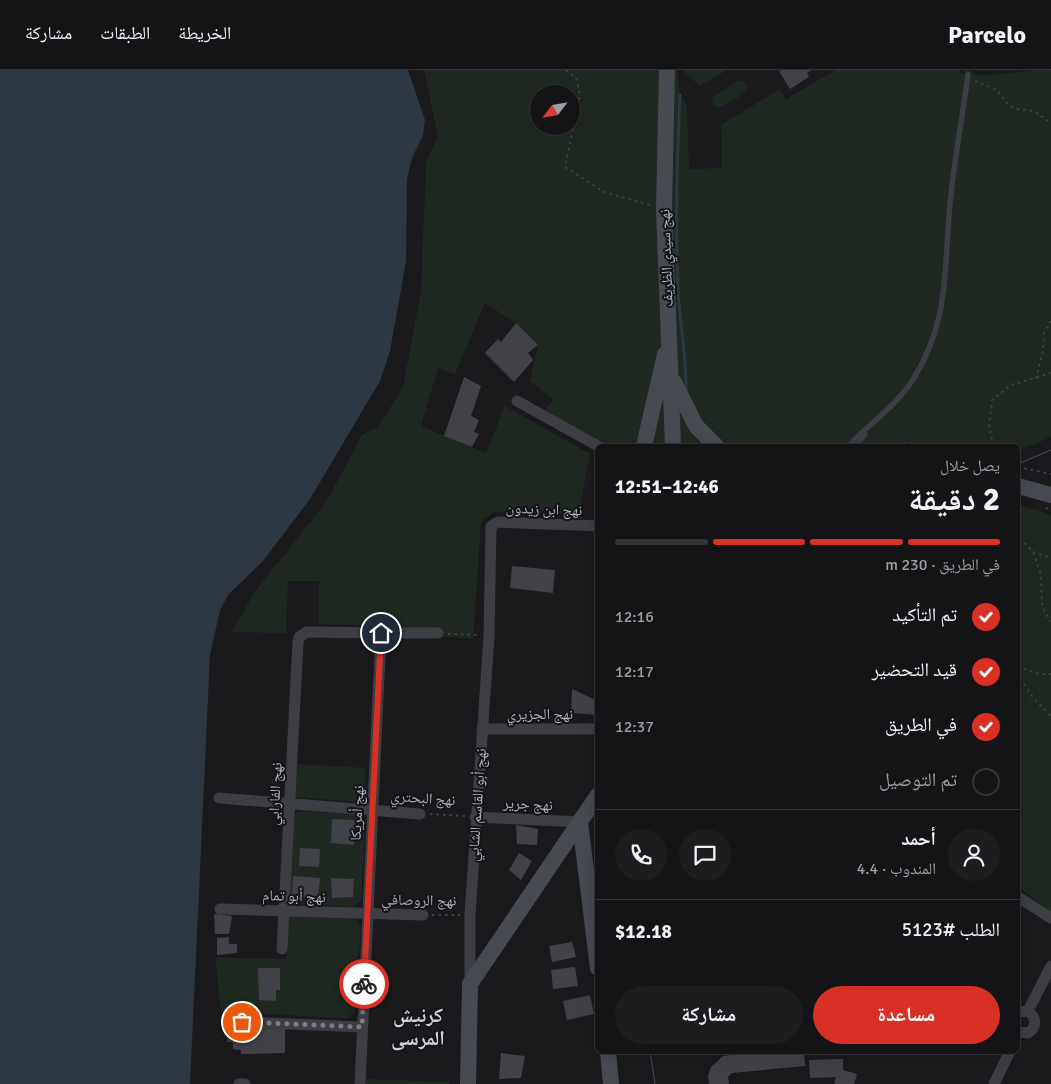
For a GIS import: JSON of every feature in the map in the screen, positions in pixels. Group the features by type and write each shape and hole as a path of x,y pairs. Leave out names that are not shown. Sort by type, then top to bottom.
{"street":[{"name":"نهج سيدي الظريف","path":"667,70 664,209 673,444"},
{"path":"644,444 668,340"},
{"path":"671,374 696,426 714,444"},
{"path":"517,401 595,444"},
{"path":"1020,480 1051,488"},
{"path":"1020,487 1051,495"},
{"name":"نهج ابن زيدون","path":"491,526 498,522 595,526"},
{"name":"نهج أبو القاسم الشابي","path":"468,1084 470,915 489,636 491,526"},
{"name":"نهج الفارابي","path":"282,949 299,637 307,632 381,633"},
{"path":"381,633 438,633"},
{"name":"نهج أمريكا","path":"360,1084 381,633"},
{"name":"نهج الجزيري","path":"482,729 595,729"},
{"name":"نهج البحتري","path":"219,798 420,814"},
{"path":"470,984 595,800"},
{"name":"نهج جرير","path":"476,817 580,822"},
{"path":"580,822 595,944"},
{"path":"1020,899 1051,918"},
{"name":"نهج أبو تمام","path":"220,909 367,914"},
{"name":"نهج الروصافي","path":"367,914 423,915"},
{"path":"1020,1033 1028,1033 1034,1027 1034,1018 1023,1011 1051,966"},
{"path":"242,1022 362,1027"},
{"path":"608,1054 612,1084"},
{"path":"994,1084 1009,1054"},
{"path":"240,1084 246,1084"}],"lane":[{"path":"850,444 910,384 932,346 943,303 947,270 951,196 968,77"},
{"path":"857,444 870,426"}],"path":[{"path":"566,70 576,78 580,94 565,167 604,192 664,209"},
{"path":"968,77 997,90 1008,105 1016,109 1034,111 1051,122"},
{"path":"1036,379 1043,350 1044,334 1051,321"},
{"path":"993,444 989,425 992,400 1011,386 1051,373"},
{"path":"900,444 920,444"},
{"path":"1020,467 1051,474"},
{"path":"1020,542 1026,544 1032,552 1042,583 1040,599 1042,607 1051,622"},
{"path":"1032,552 1051,558"},
{"path":"438,633 489,636"},
{"path":"1020,669 1039,674 1051,674"},
{"path":"1020,682 1024,684 1034,700 1051,716"},
{"name":"نهج البحتري","path":"420,814 476,817"},
{"name":"نهج الروصافي","path":"423,915 470,915"}],"shaded area":[{"path":"0,70 408,70 425,120 423,135 412,158 407,179 406,261 390,351 380,381 310,499 263,561 228,595 220,610 210,655 190,1084 0,1084"},
{"path":"424,70 677,70 680,95 687,105 689,169 722,168 721,125 780,89 786,99 836,70 959,70 961,73 983,75 1051,70 1051,437 1020,450 1020,444 603,444 544,409 554,400 530,381 538,345 516,323 485,303 455,374 438,368 421,426 486,453 505,406 590,454 579,514 494,512 481,522 473,639 379,632 370,625 319,624 319,581 288,581 286,633 232,632 254,593 326,502 362,435 378,427 403,387 421,292 426,162 438,136"},
{"path":"682,70 727,70 700,86"},
{"path":"742,80 747,86 743,93 721,106 717,107 713,104 712,98 737,81"},
{"path":"1020,505 1051,515 1051,912 1020,889"},
{"path":"295,764 365,768 365,794 358,802 293,797"},
{"path":"299,811 358,814 365,825 361,901 352,907 291,904 286,899 291,816"},
{"path":"293,915 354,918 361,926 355,1013 346,1018 221,1012 215,957 286,959 288,918"},
{"path":"366,1079 449,1082 449,1084 366,1084"}],"building":[{"path":"811,70 807,73 809,77 790,89 779,71"},
{"path":"516,323 538,345 528,353 533,360 514,382 485,353 498,339 501,342"},
{"path":"464,377 481,386 471,416 479,420 474,432 479,434 472,447 444,436"},
{"path":"512,566 555,570 553,593 510,588"},
{"path":"572,689 595,700 595,715 571,713"},
{"path":"332,819 355,820 354,845 331,843"},
{"path":"516,825 538,829 537,845 517,844"},
{"path":"300,848 320,849 319,867 299,866"},
{"path":"519,853 532,861 521,880 509,870"},
{"path":"293,876 320,878 318,897 301,897 301,895 292,894"},
{"path":"331,878 354,879 353,897 332,898"},
{"path":"214,914 232,916 229,934 215,934"},
{"path":"229,937 229,944 237,944 237,953 217,955 217,938"},
{"path":"572,942 576,957 552,962 549,946"},
{"path":"575,967 578,986 553,989 551,970"},
{"path":"258,968 280,968 280,990 276,990 276,1001 259,1000"},
{"path":"590,995 594,1014 567,1020 563,1001"},
{"path":"228,1027 285,1029 285,1053 241,1054 241,1050 233,1049 233,1042 227,1042"},
{"path":"501,1053 525,1056 521,1078 499,1079"},
{"path":"739,1054 804,1054 805,1066 732,1073 728,1077 729,1084 709,1084 708,1076 711,1067 723,1056"},
{"path":"843,1059 843,1070 857,1074 854,1084 834,1084 836,1077 810,1078 809,1060"}],"waterway":[{"path":"680,95 677,262 686,392"}],"tram line":[{"path":"1020,463 1051,450"},
{"path":"650,1054 655,1084"}],"way so far":[{"path":"242,1022 362,1027 364,984"}],"district":[{"name":"كرنيش المرسى","path":"418,1026"}],"route":[{"path":"364,984 381,633"}]}
